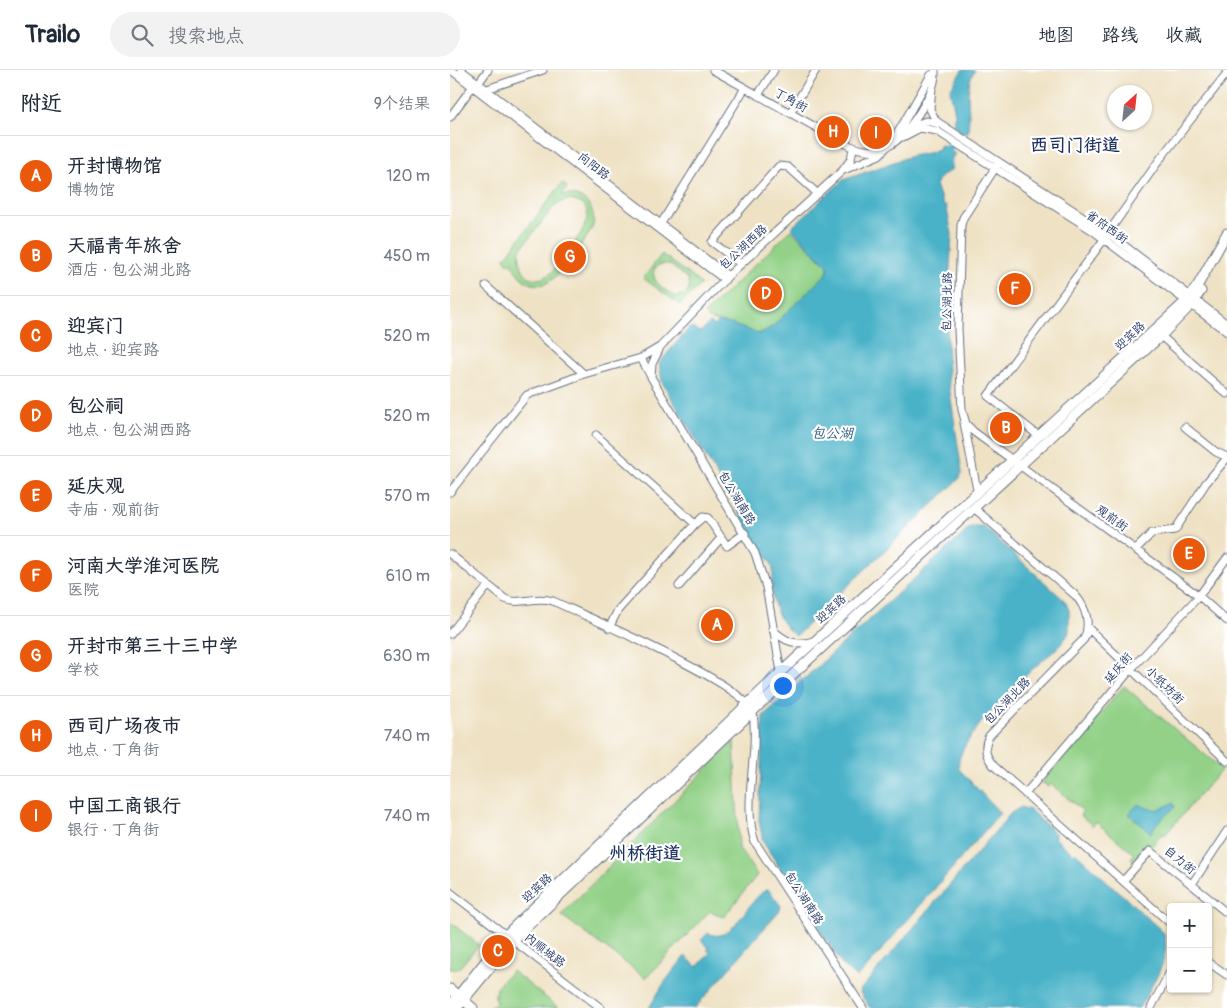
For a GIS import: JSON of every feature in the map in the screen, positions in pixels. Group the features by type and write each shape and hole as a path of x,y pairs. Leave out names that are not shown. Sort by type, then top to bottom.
{"main road":[{"name":"迎宾路","path":"457,1002 510,937 750,708 974,508 1039,436 1191,301 1227,233"},
{"name":"迎宾路","path":"750,708 781,672 977,490 1015,462 1160,336 1191,301 1227,244"},
{"path":"450,989 457,1002 474,1008"}],"street":[{"name":"向阳路","path":"451,70 487,89 726,278"},
{"name":"向阳路","path":"461,70 475,84 645,220 726,278"},
{"path":"475,84 483,70"},
{"path":"450,117 488,70"},
{"path":"487,89 543,70"},
{"name":"丁角街","path":"713,70 853,148 872,151 888,147"},
{"path":"758,95 774,70"},
{"path":"790,113 816,70"},
{"path":"844,170 879,155 910,126 926,100 934,70"},
{"path":"1039,436 988,396 1106,236 1160,159 1227,73"},
{"path":"931,84 930,109 935,126"},
{"path":"900,136 931,84"},
{"path":"660,225 745,88"},
{"path":"926,100 935,126"},
{"path":"910,126 921,122 935,126"},
{"path":"900,136 916,129 935,126"},
{"name":"省府西街","path":"935,126 1106,236 1191,301 1227,332"},
{"name":"包公湖西路","path":"450,492 527,394 584,374 641,358 660,347 726,278 844,170 851,159 853,148"},
{"name":"包公湖北路","path":"977,490 963,418 958,328 960,224 997,165"},
{"path":"741,264 712,242 779,166 788,167 818,194"},
{"path":"486,286 584,374"},
{"name":"省府西街","path":"1191,301 1227,324"},
{"path":"1160,336 1227,394"},
{"path":"652,377 652,364 660,347"},
{"name":"包公湖南路","path":"641,358 745,533 763,572 781,672"},
{"path":"963,418 971,430 1015,462"},
{"path":"1136,549 1150,534 1175,530 1206,483 1227,457 1216,452 1184,427"},
{"path":"596,435 695,524"},
{"name":"观前街","path":"1015,462 1199,596 1227,622"},
{"path":"974,508 1075,595 1085,611 1087,627"},
{"path":"609,628 618,610 703,517 708,518 727,546 745,533"},
{"path":"679,586 722,538"},
{"path":"450,554 488,586 511,602 545,599 700,671 735,692 750,708"},
{"name":"延庆街","path":"1026,794 1132,668 1199,596 1227,558"},
{"path":"450,634 488,586"},
{"name":"包公湖北路","path":"1087,627 1084,639 992,732 986,741 985,751 989,760 1167,920"},
{"name":"小纸坊街","path":"1087,627 1227,761"},
{"path":"772,628 781,637 792,643 803,644 816,640"},
{"name":"包公湖南路","path":"750,708 751,819 755,842 863,1008"},
{"path":"1192,884 1227,831"},
{"name":"自力街","path":"1123,881 1150,851 1227,913"},
{"name":"内顺城路","path":"450,892 601,1008"},
{"path":"1212,965 1227,975"},
{"path":"1151,1008 1167,978"}],"green space":[{"path":"562,183 567,187 562,195 581,198 593,212 594,219 591,231 562,269 547,283 540,285 528,282 517,273 512,261 510,264 504,259","holes":["566,200 578,202 585,207 587,214 586,222 577,239 551,273 538,279 528,276 520,262 520,250 555,205"]},
{"path":"791,230 828,266 827,274 772,327 758,334 709,319 704,314"},
{"path":"662,254 701,284 680,305 643,278","holes":["661,264 669,264 688,279 689,289 686,294 675,297 657,282 654,269"]},
{"path":"1124,686 1222,769 1165,835 1163,833 1137,863 1131,858 1134,854 1096,822 1093,826 1080,815 1083,811 1051,784 1048,787 1042,782"},
{"path":"734,741 739,848 757,875 724,917 710,911 646,978 561,915"},
{"path":"450,922 479,945 458,969 450,969"},
{"path":"512,971 559,1008 490,1007 496,1003 496,989"}],"water":[{"path":"962,70 975,70 971,77 968,93 969,126 967,134 953,125 955,113 950,90"},
{"name":"包公湖","path":"941,144 955,154 952,158 951,170 940,177 936,185 943,205 946,205 952,234 947,318 948,378 962,473 958,480 796,636 780,619 774,604 772,565 761,550 662,382 659,363 690,327 700,332 710,323 716,326 718,322 731,324 760,334 772,327 828,272 828,266 791,228 843,180 911,156 928,153 938,149"},
{"path":"971,527 984,527 1065,601 1069,610 1069,632 1059,646 1025,676 975,730 960,758 959,769 1000,813 861,974 856,977 843,966 763,842 759,820 763,716"},
{"path":"1173,803 1175,807 1156,824 1151,833 1129,814 1138,804 1156,809"},
{"path":"1021,807 1030,810 1055,833 1055,838 1073,854 1075,852 1163,932 1165,952 1163,962 1155,981 1139,1008 870,1008 860,993 861,989 1011,813"},
{"path":"768,889 781,906 780,910 695,1008 649,1008 664,983 685,956 697,967 710,953 707,950 709,948 701,940 708,933 717,935 725,933 740,919 754,901"}],"waterway":[{"path":"943,157 964,123 964,119"}],"place":[{"name":"西司广场夜市","path":"833,132"},
{"name":"中国工商银行","path":"876,133"},
{"name":"开封市第三十三中学","path":"570,257"},
{"name":"河南大学淮河医院","path":"1015,289"},
{"name":"包公祠","path":"766,294"},
{"name":"天福青年旅舍","path":"1006,428"},
{"name":"延庆观","path":"1189,554"},
{"name":"开封博物馆","path":"717,625"},
{"name":"迎宾门","path":"498,951"}],"district":[{"name":"西司门街道","path":"1075,145"},
{"name":"州桥街道","path":"645,853"}]}
